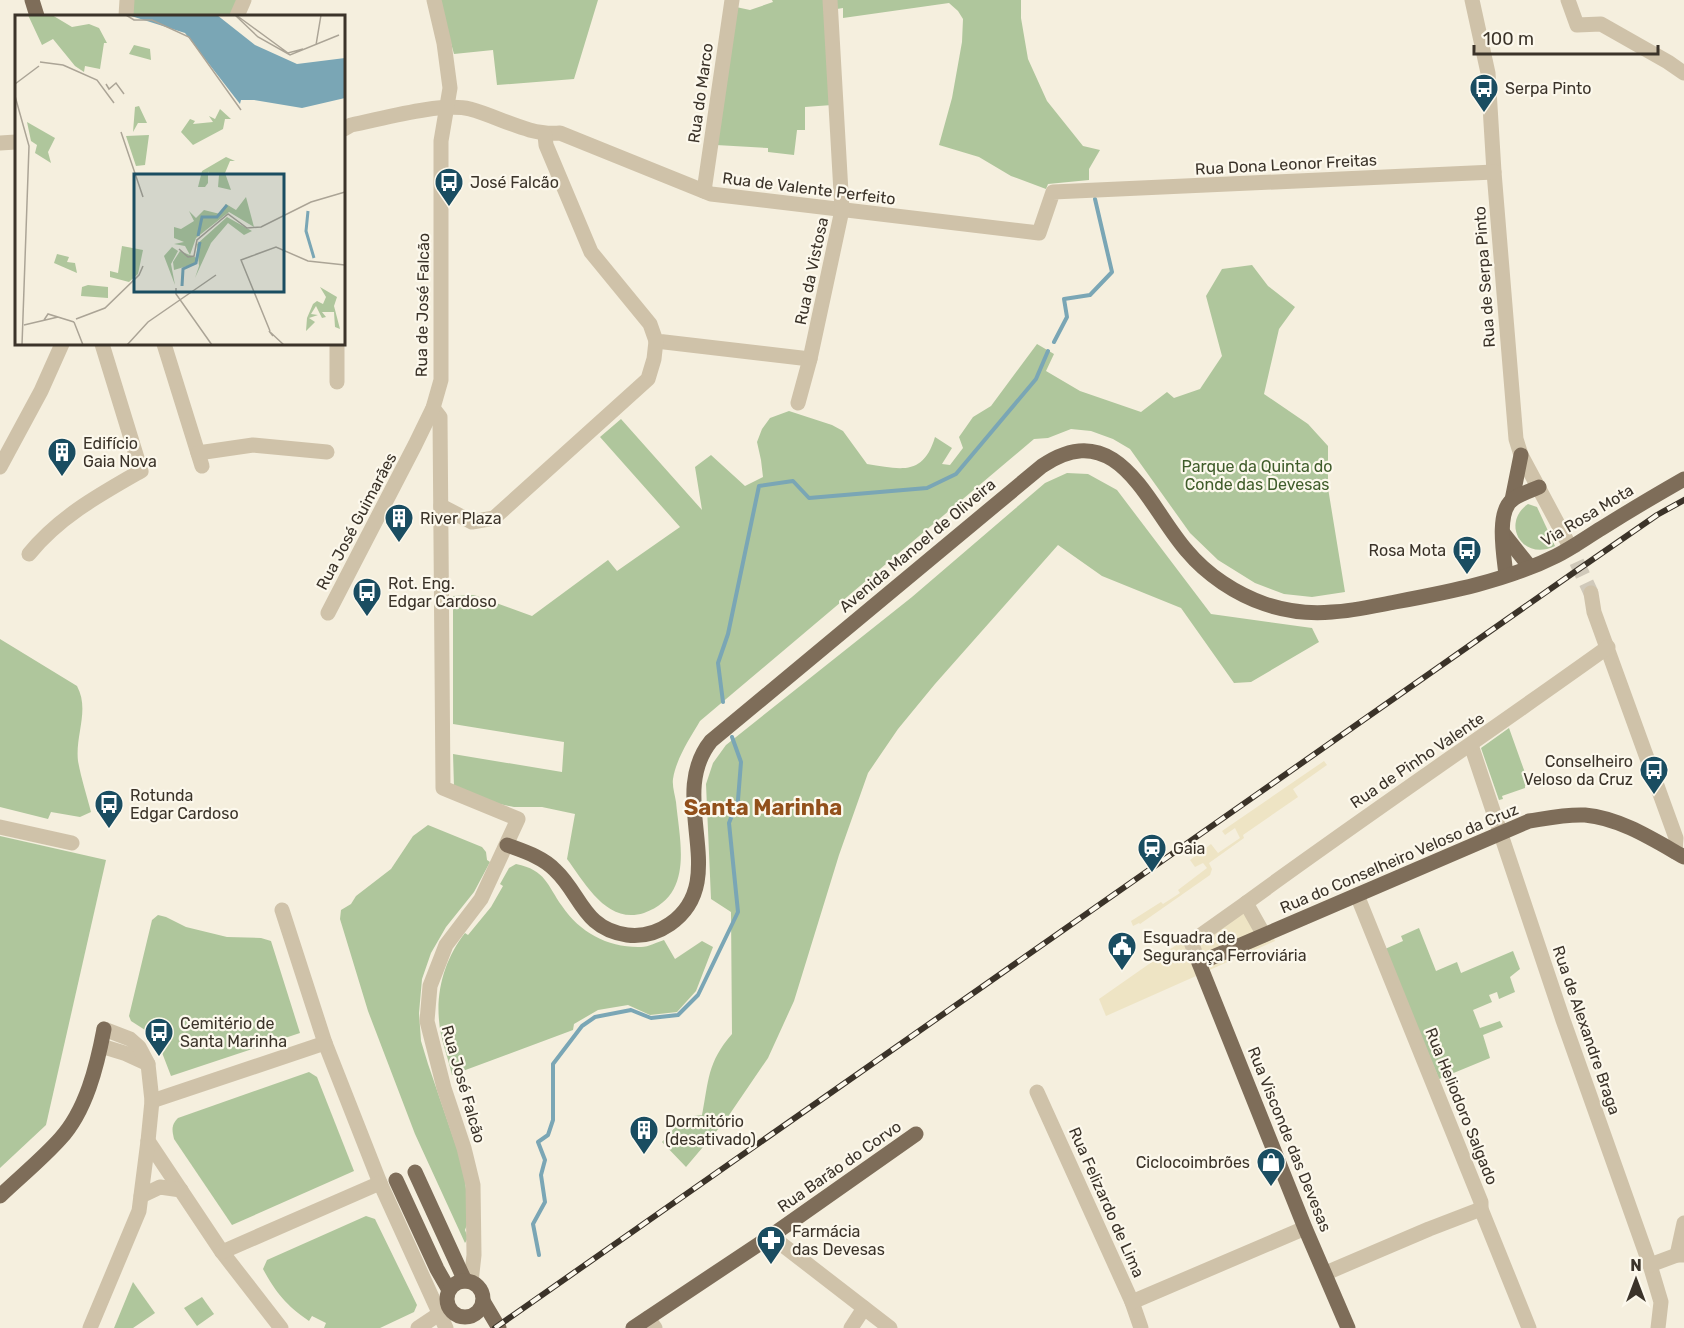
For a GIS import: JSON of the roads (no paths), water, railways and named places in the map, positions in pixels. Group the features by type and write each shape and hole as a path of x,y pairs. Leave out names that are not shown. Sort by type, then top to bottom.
{"main road":[{"path":"32,0 37,15"},
{"name":"Avenida Manoel de Oliveira","path":"507,845 551,866 564,880 582,908 606,928 627,935 638,935 657,932 674,921 688,906 696,887 698,868 693,782 697,762 711,741 1042,466 1066,454 1080,451 1094,453 1123,466 1191,556 1208,572 1245,596 1273,606 1313,612 1352,610 1432,595 1506,575"},
{"path":"1506,575 1503,514 1512,500 1521,455"},
{"name":"Via Rosa Mota","path":"1506,575 1556,556 1646,500 1684,480"},
{"path":"1512,500 1539,487"},
{"path":"1503,533 1530,567"},
{"name":"Rua do Conselheiro Veloso da Cruz","path":"1199,963 1529,821 1560,816 1587,816 1618,823 1679,854"},
{"name":"Rua Visconde das Devesas","path":"1199,963 1305,1228 1348,1328"},
{"path":"0,1196 61,1138 78,1115 89,1087 104,1029"},
{"name":"Rua Barão do Corvo","path":"633,1328 651,1323 916,1134"},
{"path":"416,1172 468,1282 480,1290 496,1326"},
{"path":"396,1180 449,1290"},
{"path":"444,1317 449,1290 459,1282 468,1282"},
{"path":"444,1317 452,1312 464,1323 481,1307 483,1301"}],"street":[{"path":"126,15 127,0"},
{"path":"237,15 244,0"},
{"name":"Rua de José Falcão","path":"433,408 441,380 441,141 450,88 444,44 434,0"},
{"name":"Rua do Marco","path":"704,191 732,0"},
{"name":"Rua da Vistosa","path":"798,403 810,359 842,210 830,0"},
{"name":"Rua de Serpa Pinto","path":"1472,0 1488,73 1516,439 1521,455 1566,541"},
{"path":"1568,0 1577,25 1601,24 1684,73"},
{"name":"Rua de Valente Perfeito","path":"345,128 351,125 425,109 468,109 546,135 560,134 711,194 1039,233 1053,192 1080,190"},
{"path":"441,506 472,522 494,518 648,379 654,359 656,341 650,324 591,252 546,145 546,135"},
{"path":"0,143 15,142"},
{"name":"Rua Dona Leonor Freitas","path":"1080,190 1494,172"},
{"path":"656,341 810,359"},
{"path":"1,465 41,391 62,345"},
{"path":"28,554 45,534 68,516 93,498 141,471 102,345"},
{"path":"164,345 200,460 253,445 327,452"},
{"path":"337,345 337,382"},
{"path":"433,408 440,417 441,450 443,788 518,819 507,845"},
{"name":"Rua José Guimarães","path":"328,613 433,408"},
{"name":"Rua José Guimarães","path":"415,445 428,444 441,450"},
{"path":"1591,593 1594,612 1676,838 1679,854"},
{"name":"Rua de Pinho Valente","path":"1199,963 1191,942 1341,833 1471,745 1608,647"},
{"name":"Rua de Alexandre Braga","path":"1471,745 1563,1020 1650,1264 1661,1302 1658,1328"},
{"path":"0,827 72,843"},
{"name":"Rua José Falcão","path":"468,1282 474,1255 473,1185 427,1021 430,986 446,945 481,899 507,845"},
{"name":"Rua Heliodoro Salgado","path":"1326,1273 1481,1209 1481,1202 1357,895"},
{"path":"1246,903 1264,935"},
{"path":"282,910 325,1042 380,1183 444,1317 418,1328"},
{"path":"90,1328 139,1211 152,1101 148,1064 139,1047 130,1039 104,1029"},
{"path":"152,1101 325,1042"},
{"path":"101,1046 148,1064"},
{"name":"Rua Felizardo de Lima","path":"1037,1092 1132,1302 1141,1328"},
{"path":"148,1141 222,1252 281,1328"},
{"path":"222,1252 380,1183"},
{"path":"141,1197 160,1187 181,1190"},
{"path":"1481,1209 1529,1328"},
{"path":"1650,1264 1681,1255 1684,1223"},
{"path":"1132,1302 1305,1228"},
{"path":"771,1236 890,1328"},
{"path":"851,1328 864,1308"}],"waterway":[{"path":"1054,342 1067,317 1064,299 1090,295 1112,272 1095,199"},
{"path":"723,702 718,663 728,634 759,486 793,481 809,498 927,488 956,474 1036,379 1048,351"},
{"path":"539,1255 533,1224 545,1202 541,1175 545,1160 538,1142 548,1135 553,1120 553,1064 582,1026 595,1017 631,1010 651,1018 678,1015 698,995 738,912 729,823 738,800 741,762 732,737"}],"tunnel":[{"path":"1567,541 1591,593"}],"railway":[{"path":"495,1328 1576,571 1657,515 1684,500"}],"place":[{"name":"Serpa Pinto","path":"1484,114"},
{"name":"José Falcão","path":"449,208"},
{"name":"Edifício Gaia Nova","path":"62,478"},
{"name":"River Plaza","path":"399,544"},
{"name":"Rosa Mota","path":"1467,576"},
{"name":"Rot. Eng. Edgar Cardoso","path":"367,618"},
{"name":"Conselheiro Veloso da Cruz","path":"1654,796"},
{"name":"Rotunda Edgar Cardoso","path":"109,830"},
{"name":"Gaia","path":"1152,874"},
{"name":"Esquadra de Segurança Ferroviária","path":"1122,972"},
{"name":"Cemitério de Santa Marinha","path":"159,1058"},
{"name":"Dormitório (desativado)","path":"644,1156"},
{"name":"Ciclocoimbrões","path":"1271,1188"},
{"name":"Farmácia das Devesas","path":"771,1266"}],"district":[{"name":"Santa Marinha","path":"763,807"}],"park label":[{"name":"Parque da Quinta do Conde das Devesas","path":"1257,475"}]}
